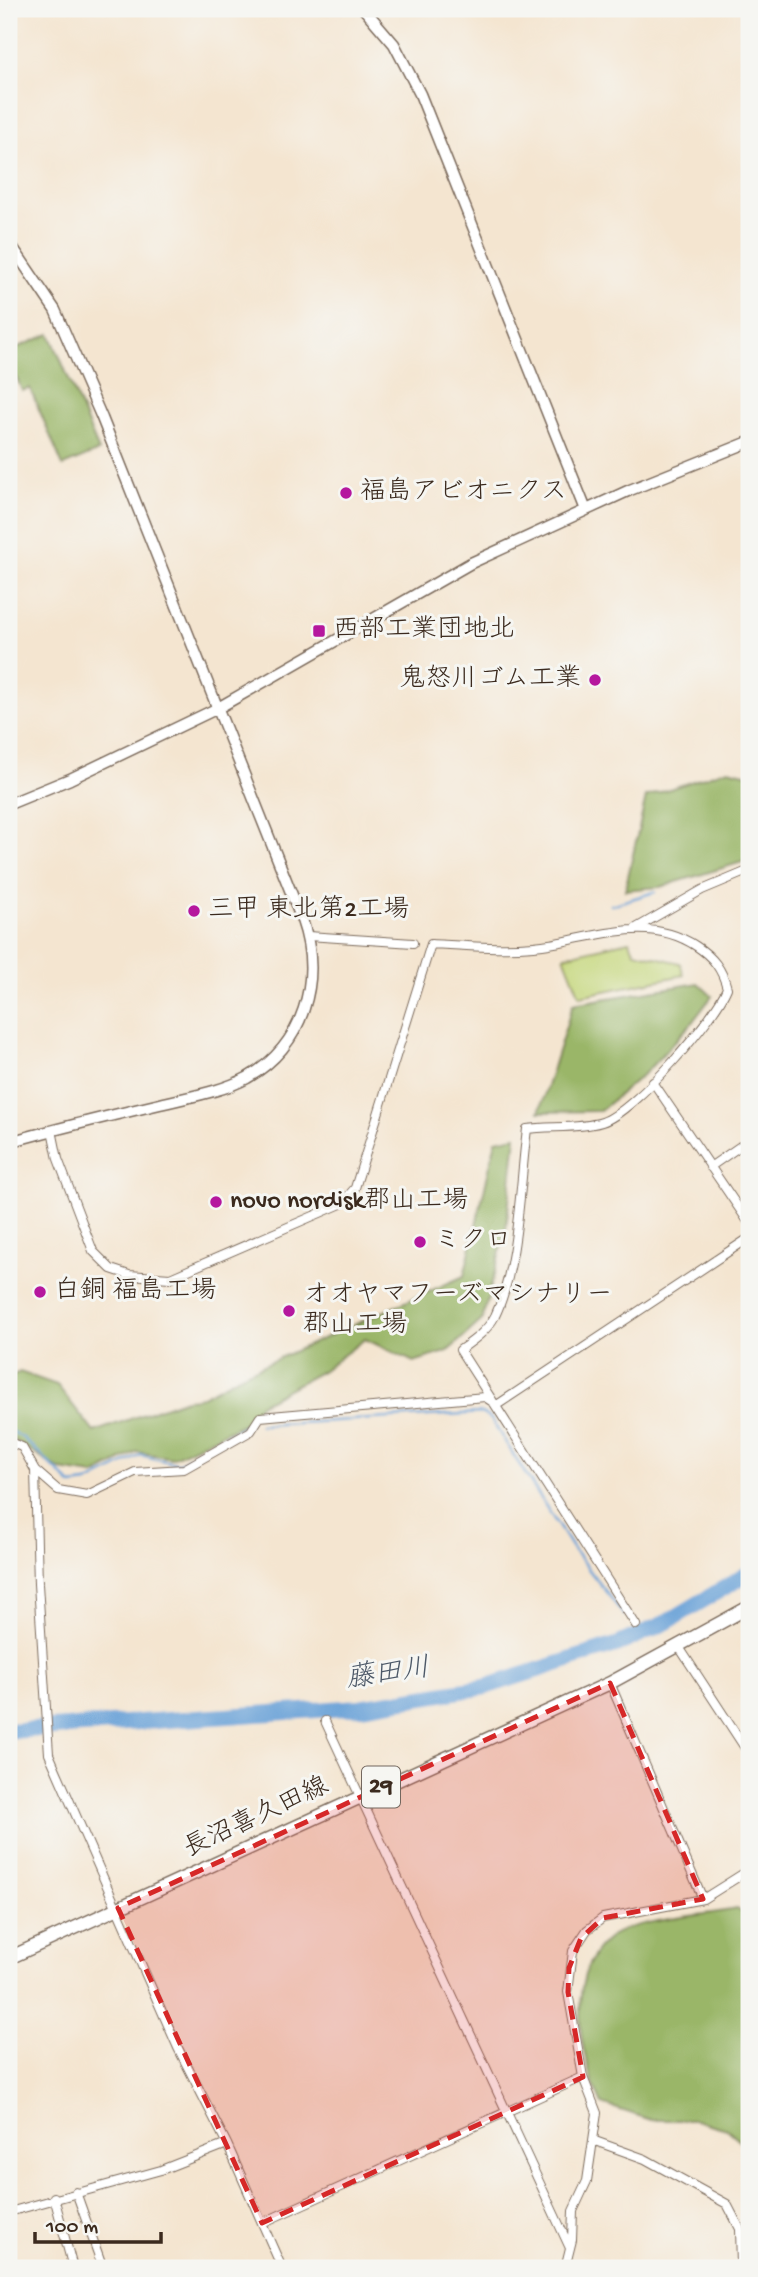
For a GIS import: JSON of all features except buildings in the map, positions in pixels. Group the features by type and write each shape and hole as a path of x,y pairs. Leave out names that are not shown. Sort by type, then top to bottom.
{"main road":[{"name":"長沼喜久田線","path":"9,1958 610,1683 749,1607"}],"street":[{"path":"364,9 394,44 420,94 586,510"},
{"path":"9,242 55,310 102,418 308,936 311,987 305,1009 283,1047 266,1064 246,1078 224,1087 9,1142"},
{"path":"9,804 70,779 218,708 437,581 586,510 749,442"},
{"path":"633,930 702,890 745,872"},
{"path":"52,1130 58,1159 93,1251 111,1269 143,1278 170,1278 341,1204 355,1188 431,944 535,946 633,930 663,930 687,940 719,966 727,988 715,1011 653,1082 617,1115 601,1122 527,1129 505,1288 494,1318 481,1335 460,1350 636,1625"},
{"path":"308,936 413,943"},
{"path":"653,1082 749,1223"},
{"path":"710,1167 749,1140"},
{"path":"497,1405 749,1238"},
{"path":"9,1442 23,1447 35,1470 58,1490 86,1495 135,1472 184,1469 251,1430 260,1417 485,1397 497,1405"},
{"path":"35,1470 38,1584 49,1754 178,2048 227,2144 282,2268"},
{"path":"679,1647 749,1754"},
{"path":"610,1683 703,1899"},
{"path":"325,1721 569,2246"},
{"path":"565,2268 572,2240 573,2211 587,2181 597,2113 583,2077 568,1992 569,1968 581,1938 603,1918 703,1899 749,1870"},
{"path":"262,2223 583,2077"},
{"path":"595,2141 645,2159 727,2204 740,2229 741,2265"},
{"path":"9,2212 54,2197 161,2170 227,2144"},
{"path":"76,2192 103,2268"},
{"path":"54,2197 74,2268"}],"highlighted area":[{"path":"610,1683 703,1899 603,1918 581,1938 569,1968 568,1992 583,2077 262,2223 118,1908"}],"green space":[{"path":"50,334 99,451 63,466 30,388 22,391 9,359 9,351"},
{"path":"728,769 749,774 749,860 660,887 625,890 646,797"},
{"path":"629,941 635,952 680,963 684,975 580,996 564,956"},
{"path":"698,983 712,996 690,1025 647,1071 600,1111 539,1112 573,1004"},
{"path":"516,1136 506,1229 482,1320 448,1351 414,1362 365,1339 322,1371 260,1404 247,1422 172,1458 137,1452 94,1475 60,1470 9,1437 9,1377 20,1372 57,1385 94,1432 186,1399 199,1398 241,1375 464,1276 496,1140"},
{"path":"737,1909 749,1917 749,2148 727,2129 695,2120 651,2120 602,2104 587,2064 580,2016 581,1993 587,1971 597,1951 612,1936 622,1930 653,1922"}],"waterway":[{"path":"611,905 655,892"},
{"path":"260,1425 482,1413 491,1419 572,1548 624,1615"},
{"path":"9,1430 23,1438 72,1485 87,1483 141,1455 178,1464 249,1423"},
{"name":"藤田川","path":"9,1731 360,1707 485,1687 619,1644 667,1622 749,1573"}],"place":[{"name":"福島アビオニクス","path":"346,493"},
{"name":"西部工業団地北","path":"319,631"},
{"name":"鬼怒川ゴム工業","path":"595,680"},
{"name":"三甲 東北第2工場","path":"194,911"},
{"name":"novo nordisk郡山工場","path":"216,1202"},
{"name":"ミクロ","path":"420,1242"},
{"name":"白銅 福島工場","path":"40,1292"},
{"name":"オオヤマフーズマシナリー 郡山工場","path":"289,1311"}]}
